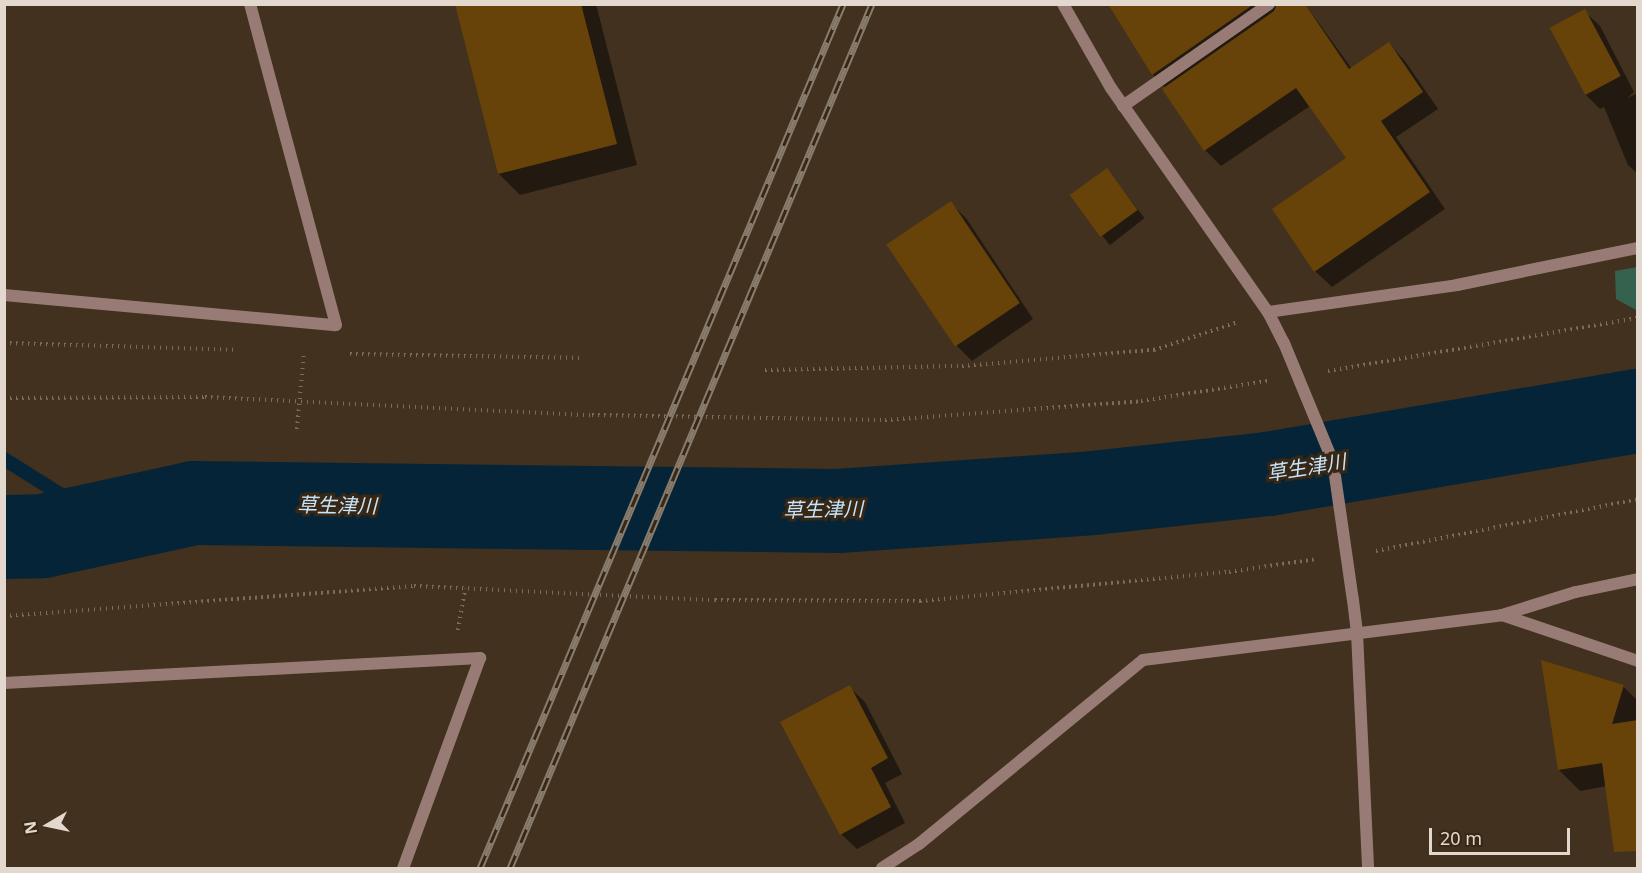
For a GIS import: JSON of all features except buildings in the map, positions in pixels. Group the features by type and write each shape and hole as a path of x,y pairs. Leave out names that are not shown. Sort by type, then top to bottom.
{"street":[{"path":"4,295 336,325 250,4"},
{"path":"1063,4 1123,106 1268,312 1284,343 1333,462 1356,633 1368,868"},
{"path":"1123,106 1269,4"},
{"path":"1268,312 1457,285 1638,248"},
{"path":"882,868 919,844 1143,660 1502,615 1576,592 1638,579"},
{"path":"1502,615 1638,661"},
{"path":"4,683 480,658 403,868"}],"path":[{"path":"765,370 962,366 1154,350 1268,312"},
{"path":"1315,373 1638,318"},
{"path":"297,429 304,353"},
{"path":"4,398 301,399 592,415 885,420 1141,401 1280,379"},
{"path":"1366,552 1638,499"},
{"path":"4,615 357,588 465,589 715,600 920,601 1229,572 1320,559"},
{"path":"453,660 465,589"}],"green space":[{"path":"1637,267 1638,309 1636,310 1616,299 1615,271"}],"waterway":[{"name":"草生津川","path":"4,537 43,536 194,503 838,511 1093,493 1268,474 1638,411"},
{"path":"4,459 106,523"}],"railway":[{"path":"480,868 843,4"},
{"path":"510,868 872,4"}]}
